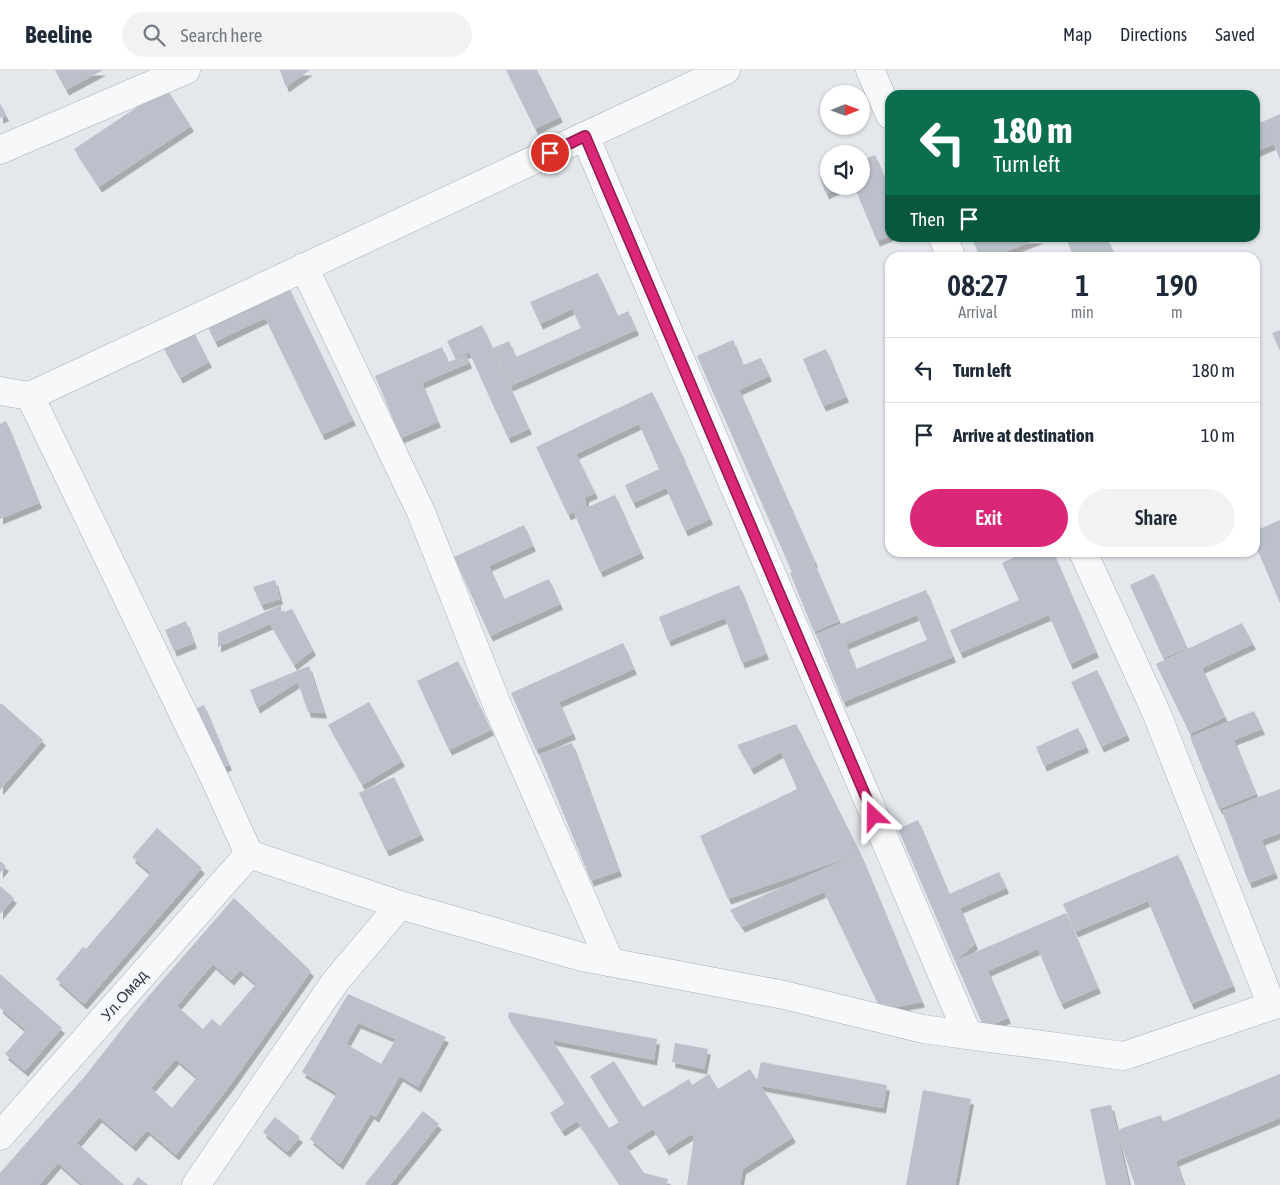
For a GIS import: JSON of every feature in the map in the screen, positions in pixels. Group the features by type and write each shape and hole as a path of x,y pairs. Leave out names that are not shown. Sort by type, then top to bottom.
{"street":[{"path":"0,150 186,70"},
{"path":"0,391 30,396 726,70"},
{"path":"870,70 885,104"},
{"path":"585,136 968,1035"},
{"path":"304,267 421,512 498,707 610,962"},
{"path":"30,396 212,773 249,854 400,904 582,957 784,995 923,1029 1124,1056 1276,1005 1156,712 1085,557"},
{"name":"Ул. Омад","path":"0,1136 249,854"},
{"path":"196,1185 335,982 400,904"}],"building":[{"path":"55,70 103,70 66,90"},
{"path":"280,70 310,70 286,87"},
{"path":"506,70 537,70 560,117 535,129"},
{"path":"166,88 191,126 99,187 74,149"},
{"path":"0,103 6,116 0,118"},
{"path":"1280,114 1280,160 1274,144 1260,150 1260,123"},
{"path":"875,155 885,180 885,238 877,241 858,195 870,195 870,157"},
{"path":"974,242 1031,242 1007,252 978,252"},
{"path":"1068,242 1109,242 1113,252 1072,252"},
{"path":"598,273 618,316 628,311 636,330 510,386 493,348 509,341 516,357 581,328 572,309 540,324 530,302"},
{"path":"286,282 353,420 322,435 265,318 215,342 205,321"},
{"path":"482,325 529,429 508,438 469,352 455,358 447,341"},
{"path":"1280,330 1280,351 1272,333"},
{"path":"193,331 209,362 180,378 163,347"},
{"path":"733,340 743,365 761,358 769,376 739,390 815,562 794,571 814,563 839,621 814,632 790,573 792,572 697,356"},
{"path":"442,347 448,362 466,355 469,363 422,383 438,422 401,438 375,376"},
{"path":"826,349 846,397 823,406 803,359"},
{"path":"652,392 683,457 659,469 639,424 576,454 595,493 586,497 586,506 568,515 536,447"},
{"path":"6,421 39,503 0,519 0,424"},
{"path":"683,458 710,519 685,531 666,488 633,503 625,485"},
{"path":"615,495 641,553 600,572 574,513"},
{"path":"1280,520 1280,603 1260,556 1260,529"},
{"path":"524,525 533,546 489,566 504,599 549,579 560,604 490,636 454,557"},
{"path":"1015,557 1055,557 1096,652 1070,664 1049,615 960,653 950,630 1019,600 1002,563"},
{"path":"1154,574 1187,648 1163,658 1130,585"},
{"path":"275,580 280,599 261,605 253,587"},
{"path":"739,585 766,654 742,663 725,618 668,641 659,617"},
{"path":"926,590 953,657 843,702 816,634","holes":["917,615 927,640 856,669 846,644"]},
{"path":"281,605 281,613 292,609 313,650 294,665 270,624 218,647 218,633"},
{"path":"186,621 194,643 174,651 165,630"},
{"path":"1242,623 1253,644 1202,668 1225,717 1190,734 1156,664"},
{"path":"623,643 634,669 559,702 573,734 536,750 511,693"},
{"path":"458,661 491,730 449,750 417,681"},
{"path":"309,666 324,713 308,712 298,682 257,708 250,690"},
{"path":"1097,670 1127,735 1101,747 1071,682"},
{"path":"369,702 402,761 362,785 328,725"},
{"path":"1,703 43,740 0,790 0,705"},
{"path":"204,705 229,765 215,771 190,711"},
{"path":"1254,711 1262,729 1234,740 1256,794 1219,809 1190,737"},
{"path":"796,724 860,853 922,1002 881,1010 824,892 742,927 730,910 856,855 728,899 700,836 797,789 781,752 751,769 737,745"},
{"path":"1078,728 1086,747 1044,766 1036,747"},
{"path":"572,743 619,871 591,881 539,754"},
{"path":"394,777 421,835 386,851 359,793"},
{"path":"1280,789 1280,833 1262,840 1275,873 1249,883 1222,811"},
{"path":"918,820 949,894 999,872 1006,888 960,908 975,944 955,961 898,829"},
{"path":"157,828 202,868 84,1004 56,979 83,947 86,949 151,873 132,857"},
{"path":"1178,855 1233,986 1191,1004 1148,901 1075,932 1063,904"},
{"path":"0,861 6,866 0,873"},
{"path":"0,886 14,898 0,914"},
{"path":"234,898 311,971 231,1084 176,1155 147,1130 133,1146 99,1117 77,1143 124,1185 83,1185 58,1163 39,1185 0,1185 0,1173 85,1076 141,1005","holes":["213,964 231,980 240,970 256,984 220,1026 212,1019 203,1029 177,1006","176,1059 197,1077 172,1108 151,1088"]},
{"path":"1066,913 1098,988 1061,1004 1038,949 988,971 1008,1018 984,1028 955,961"},
{"path":"0,974 62,1028 25,1071 5,1054 26,1030 0,1008"},
{"path":"348,994 446,1037 418,1087 400,1076 376,1117 371,1114 340,1164 310,1139 337,1093 302,1072","holes":["358,1023 396,1039 381,1064 346,1044"]},
{"path":"509,1012 657,1039 654,1060 552,1040 609,1128 619,1122 590,1076 614,1061 643,1107 689,1079 692,1085 709,1074 718,1089 750,1069 757,1080 761,1062 887,1085 883,1108 761,1086 793,1137 743,1169 740,1185 687,1185 694,1137 692,1134 666,1150 653,1129 626,1146 644,1173 668,1179 666,1185 620,1185 577,1121 562,1131 550,1113 565,1103 508,1017"},
{"path":"675,1043 708,1049 704,1069 672,1062"},
{"path":"1280,1074 1280,1118 1176,1161 1184,1185 1135,1185 1117,1132 1129,1185 1106,1185 1090,1109 1111,1105 1117,1130 1161,1115 1163,1122"},
{"path":"923,1090 971,1099 955,1185 906,1185"},
{"path":"423,1111 439,1124 390,1185 365,1184"},
{"path":"275,1117 300,1137 287,1152 263,1132"},
{"path":"138,1177 148,1185 132,1185"}],"route":[{"path":"550,153 585,136 874,816"}]}
